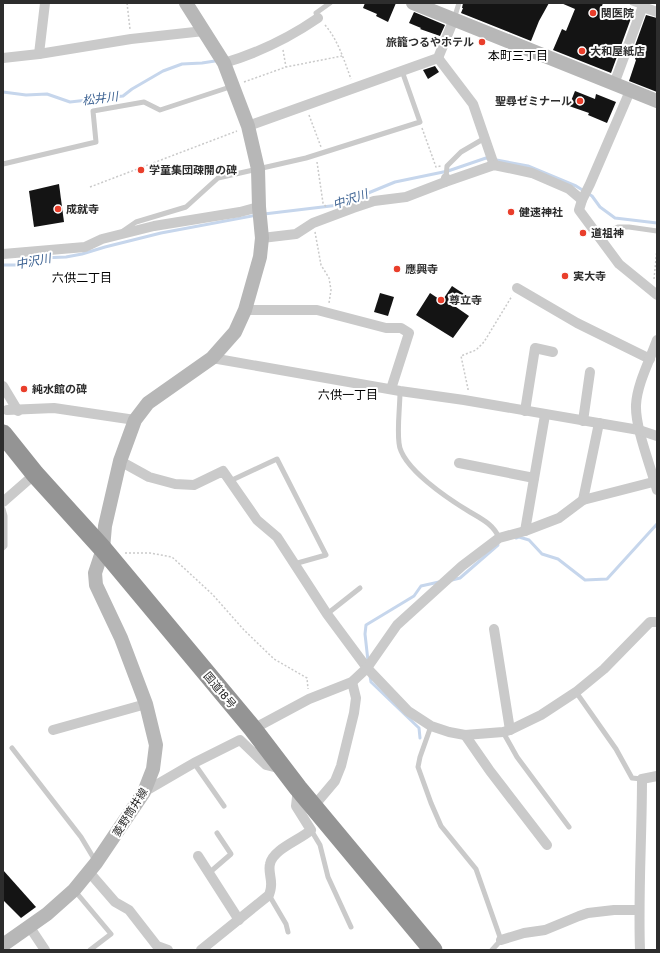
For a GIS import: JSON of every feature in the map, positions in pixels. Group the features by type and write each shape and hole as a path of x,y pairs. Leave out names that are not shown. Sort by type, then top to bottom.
{"highway":[{"name":"国道18号","path":"3,434 35,474 104,551 253,729 313,807 433,950"}],"street":[{"path":"39,54 45,3"},
{"name":"菱野筒井線","path":"6,946 29,926 47,914 74,890 93,867 144,792 153,769 156,745 146,704 121,638 96,585 96,573 104,551 105,526 120,461 135,420 148,403 212,358 235,332 245,310 260,257 262,238 258,169 248,126 234,86 223,61 186,3"},
{"path":"413,3 657,101"},
{"path":"614,84 643,5 657,12"},
{"path":"223,61 248,56 296,33 318,18"},
{"path":"248,126 438,58 454,19"},
{"path":"3,58 39,54 131,39 204,31"},
{"path":"438,58 473,104 494,164"},
{"path":"630,91 579,210 619,264 655,294"},
{"path":"262,238 296,234 313,223 374,201 406,197 445,180 494,164 532,173 569,189 583,198"},
{"path":"3,254 84,246 102,239 154,226 240,212 260,212"},
{"path":"517,288 577,323 650,358"},
{"path":"245,310 317,310 386,328 401,328 409,333 396,390"},
{"path":"253,729 309,699 352,682 367,668 397,625 462,566 499,538 559,518 583,500 656,484 639,430 636,406 638,391 657,340"},
{"path":"525,411 535,348 553,352"},
{"path":"212,358 639,430 657,436"},
{"path":"583,421 590,372"},
{"path":"3,386 18,411"},
{"path":"7,410 18,411 54,408 135,420"},
{"path":"525,530 545,415"},
{"path":"583,500 599,423"},
{"path":"120,461 149,477 175,484 194,485 222,471 257,520 277,536 327,614 367,668 408,711 431,726 448,732 465,735 507,731 541,715 576,692 604,669 650,622 657,622"},
{"path":"459,463 534,478"},
{"path":"3,502 35,474"},
{"path":"494,629 507,731"},
{"path":"313,807 335,782 341,766 354,713 356,698 352,682"},
{"path":"53,730 146,704"},
{"path":"465,735 490,771 547,845"},
{"path":"144,792 194,763 240,740 266,765 283,769"},
{"path":"640,950 639,910 642,843 642,780 657,776"},
{"path":"201,950 269,895 272,885 270,864 273,856 291,842 305,835 311,830 296,806 298,788"},
{"path":"198,856 239,920"},
{"path":"93,867 115,902 129,910 157,946 168,950"},
{"path":"501,940 524,933 545,930 588,913 614,910 639,910"},
{"path":"29,926 45,950"}],"lane":[{"path":"318,18 316,13 330,3"},
{"path":"454,19 459,3"},
{"path":"632,3 643,5"},
{"path":"117,235 136,222 186,207 218,178 315,155 420,122 402,71"},
{"path":"3,164 96,142 93,111 144,102 160,110 234,86"},
{"path":"445,180 447,166 461,152 485,138"},
{"path":"599,237 618,227 629,226 657,231"},
{"path":"396,390 399,445 408,465 439,491 491,525 499,538"},
{"path":"230,481 277,459 326,554 294,564"},
{"path":"3,509 5,516 5,546 3,548"},
{"path":"327,614 360,588"},
{"path":"576,692 616,749 632,778 642,780"},
{"path":"431,726 418,767 441,826 476,869 501,940 492,950"},
{"path":"507,731 517,757 569,827"},
{"path":"12,748 81,837 93,867"},
{"path":"194,763 224,806"},
{"path":"311,830 320,845 328,877 351,926"},
{"path":"209,873 231,854 217,833"},
{"path":"74,890 111,934 90,950"},
{"path":"269,895 286,924 288,932"}],"path":[{"path":"127,3 131,39"},
{"path":"318,18 331,32 355,88"},
{"path":"281,40 286,67"},
{"path":"234,86 286,67 342,56"},
{"path":"306,106 322,152"},
{"path":"420,122 436,167 447,166"},
{"path":"90,187 248,126"},
{"path":"315,155 323,203 327,206 328,218"},
{"path":"313,223 321,265 329,278 331,290 328,313"},
{"path":"655,294 657,249"},
{"path":"464,400 468,389 461,356 476,350 484,342 517,288"},
{"path":"104,551 150,554 172,558 212,594 244,630 274,659 307,678 309,699"}],"building":[{"path":"365,3 396,3 388,22 376,16 377,14 363,8"},
{"path":"463,3 549,3 539,21 531,41 461,13"},
{"path":"561,3 603,3 601,9 625,17 628,8 634,10 611,73 553,50 562,29 566,31 575,9"},
{"path":"414,12 445,25 440,36 420,29 421,28 409,23"},
{"path":"646,15 657,18 657,92 629,81 636,60 636,55 632,54"},
{"path":"435,66 439,72 428,79 423,70"},
{"path":"575,91 595,99 596,94 616,102 607,123 588,115 589,113 569,106"},
{"path":"59,184 64,222 34,227 29,191"},
{"path":"452,286 464,294 456,307 469,316 453,338 416,315 430,293 442,301"},
{"path":"380,293 394,297 388,316 374,312"},
{"path":"3,870 36,907 21,918 3,900"}],"waterway":[{"name":"松井川","path":"3,92 26,95 47,94 70,102 123,96 163,71 182,64 215,61"},
{"name":"中沢川","path":"264,214 339,205 395,182 448,171 486,158 528,166 576,186 592,196 600,207 615,218 657,223"},
{"name":"中沢川","path":"3,265 23,265 41,258 66,257 82,254 161,233 257,215"},
{"path":"516,538 519,537 529,540 542,554 558,559 585,580 607,579 657,524"},
{"path":"452,580 460,578 498,545"},
{"path":"368,661 365,634 366,625 414,596 421,586 439,582"},
{"path":"370,676 371,682 419,728 420,738"}],"place":[{"name":"関医院","path":"593,13"},
{"name":"旅籠つるやホテル","path":"482,42"},
{"name":"大和屋紙店","path":"582,51"},
{"name":"聖尋ゼミナール","path":"580,101"},
{"name":"学童集団疎開の碑","path":"141,170"},
{"name":"成就寺","path":"58,209"},
{"name":"健速神社","path":"511,212"},
{"name":"道祖神","path":"583,233"},
{"name":"應興寺","path":"397,269"},
{"name":"実大寺","path":"565,276"},
{"name":"尊立寺","path":"441,300"},
{"name":"純水館の碑","path":"24,389"}],"district":[{"name":"本町三丁目","path":"518,55"},
{"name":"六供二丁目","path":"82,277"},
{"name":"六供一丁目","path":"348,394"}]}
